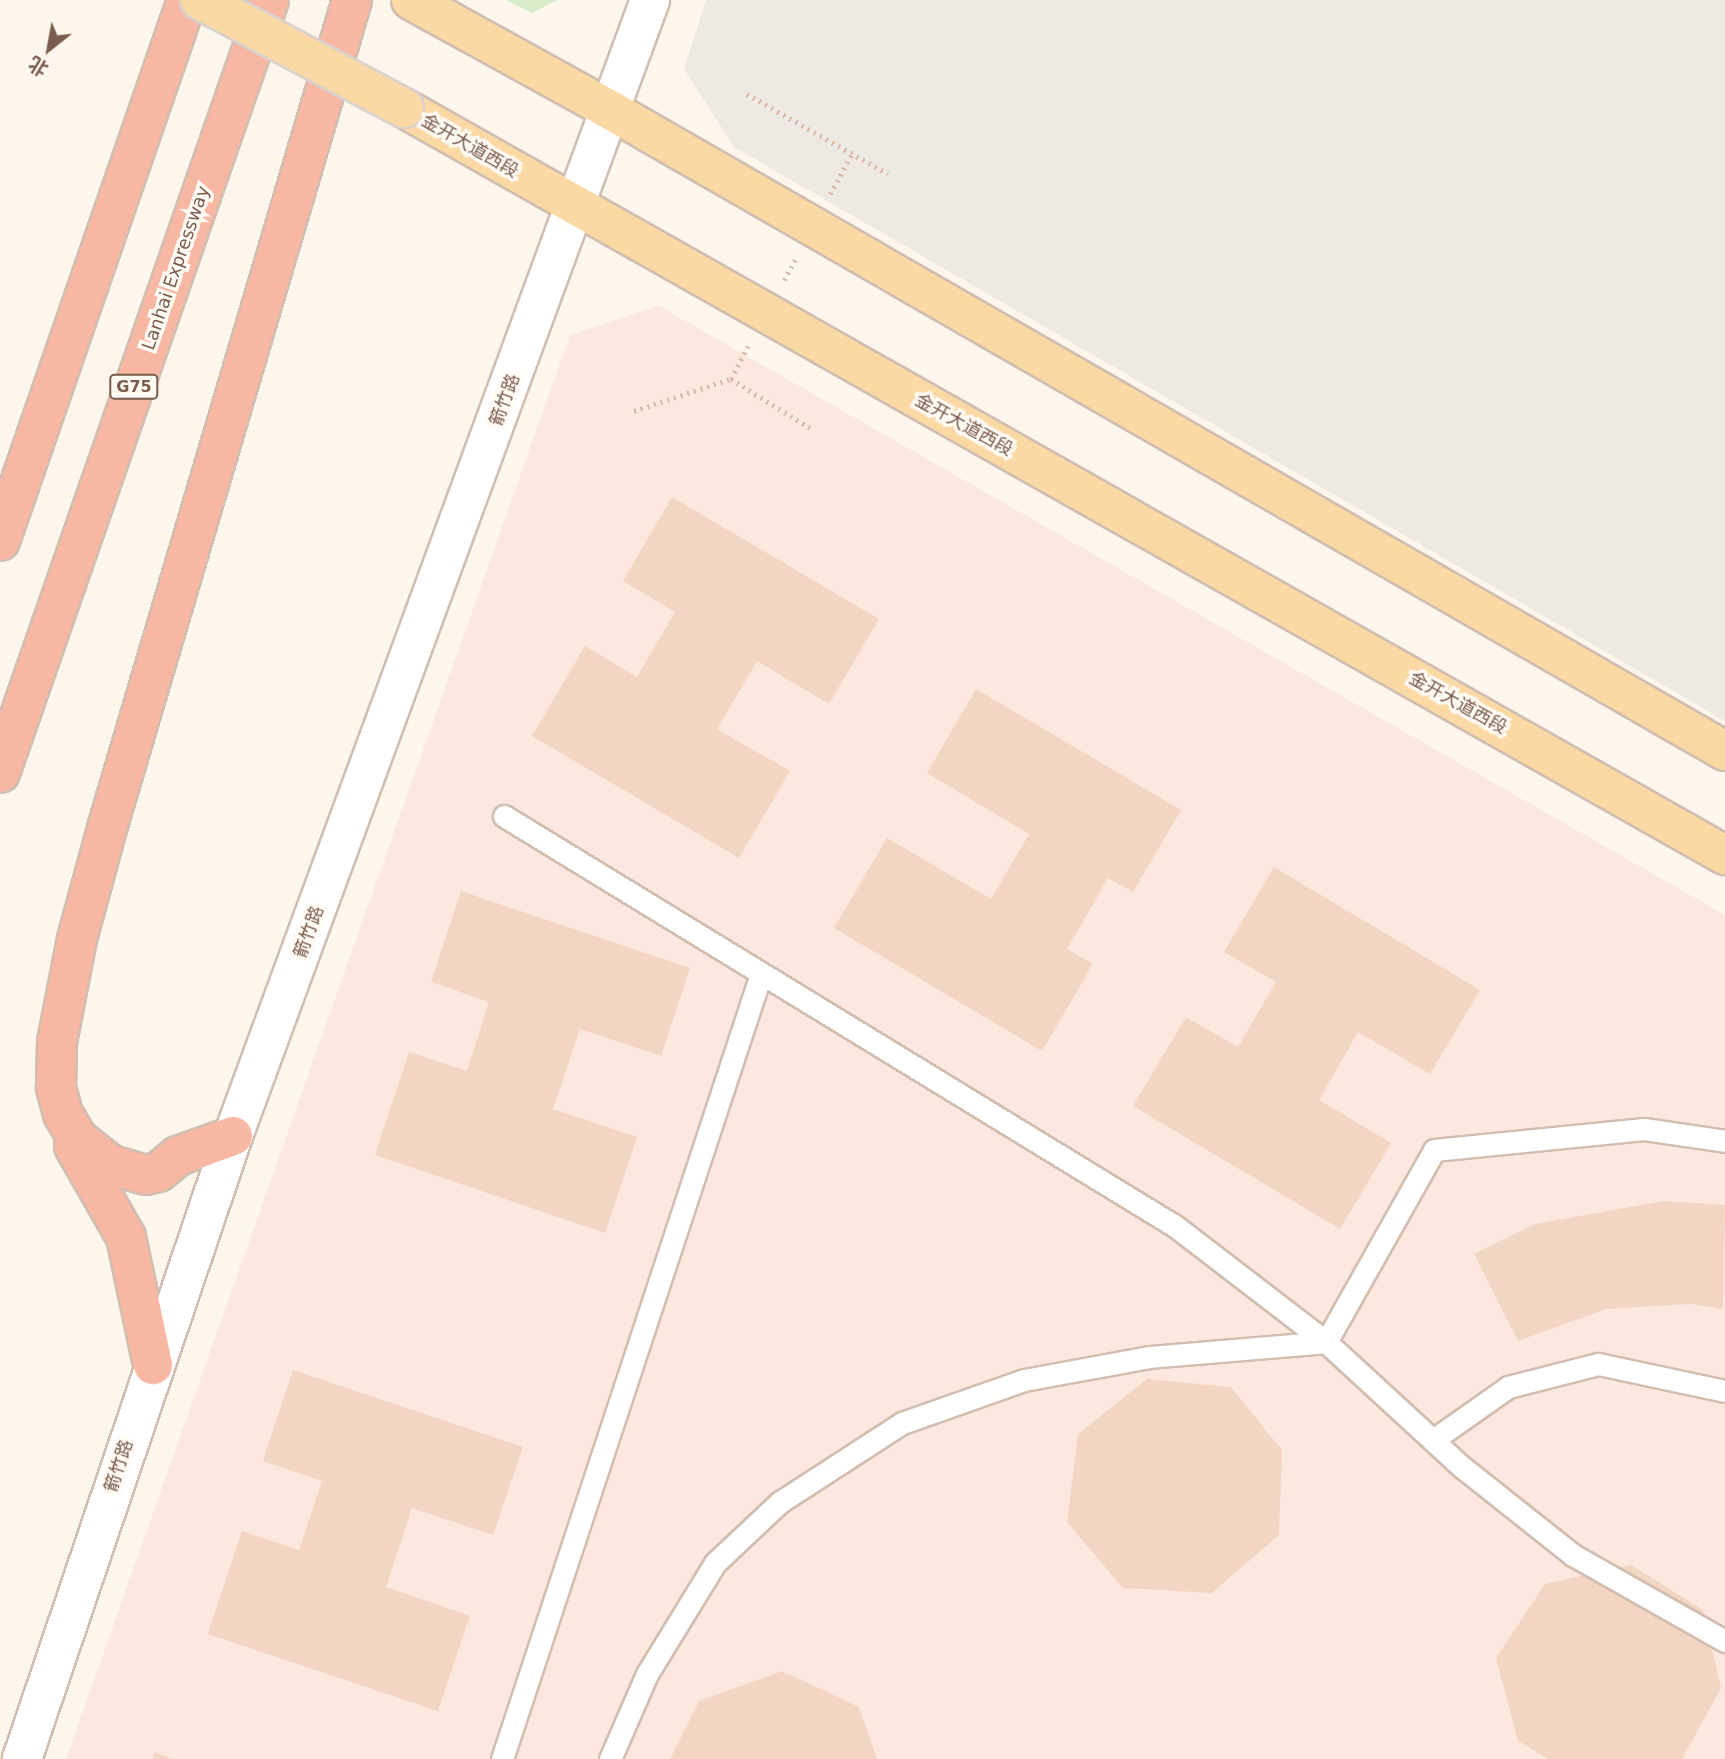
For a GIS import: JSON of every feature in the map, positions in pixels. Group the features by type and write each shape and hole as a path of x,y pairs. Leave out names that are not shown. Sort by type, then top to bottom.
{"highway":[{"path":"0,541 187,0"},
{"name":"Lanhai Expressway","path":"0,773 268,0"},
{"path":"153,1365 126,1237 80,1158 58,1102 57,1042 80,926 352,0"},
{"path":"58,1102 78,1139 111,1166 133,1175 158,1172 178,1156 233,1136"}],"main road":[{"name":"金开大道西段","path":"200,0 404,108 1725,855"},
{"path":"411,0 612,111 1725,751"}],"street":[{"name":"箭竹路","path":"22,1759 153,1365 233,1136 612,111 650,0"}],"lane":[{"path":"504,816 1175,1226 1326,1342 1433,1440 1573,1555 1725,1642"},
{"path":"502,1759 761,974"},
{"path":"1326,1342 1434,1150 1644,1129 1725,1140"},
{"path":"610,1759 647,1675 715,1563 780,1502 902,1423 1024,1380 1149,1357 1326,1342"},
{"path":"1433,1440 1508,1387 1598,1364 1725,1391"}],"path":[{"path":"747,94 888,174"},
{"path":"826,201 852,154"},
{"path":"782,284 801,249"},
{"path":"634,411 730,379 750,344"},
{"path":"730,379 810,428"}],"shaded area":[{"path":"706,0 1725,0 1725,721 734,147 684,69"},
{"path":"659,306 1725,915 1725,1759 66,1759 570,335"}],"green space":[{"path":"506,0 557,0 532,13"}],"building":[{"path":"672,497 879,619 829,704 757,661 717,729 790,771 739,858 532,736 585,646 637,677 675,612 623,581"},
{"path":"976,689 1181,810 1133,892 1108,878 1067,949 1093,964 1042,1051 834,928 887,838 991,899 1029,834 927,773"},
{"path":"1274,867 1480,990 1430,1074 1358,1032 1319,1100 1391,1143 1340,1229 1133,1106 1186,1017 1238,1047 1276,982 1224,952"},
{"path":"461,891 690,968 661,1056 580,1029 553,1109 637,1137 605,1233 375,1155 409,1052 467,1071 489,1002 431,982"},
{"path":"1664,1201 1725,1205 1723,1309 1691,1304 1606,1309 1518,1341 1474,1254 1535,1224"},
{"path":"293,1370 523,1447 493,1535 412,1508 386,1587 470,1616 438,1711 208,1634 242,1531 299,1550 322,1481 263,1461"},
{"path":"1147,1379 1231,1387 1282,1450 1279,1535 1212,1593 1123,1588 1067,1522 1078,1434"},
{"path":"1631,1565 1703,1610 1721,1688 1682,1759 1548,1759 1518,1741 1496,1658 1545,1584"},
{"path":"782,1671 859,1707 877,1759 670,1759 699,1701"},
{"path":"154,1752 173,1759 152,1759"}]}
